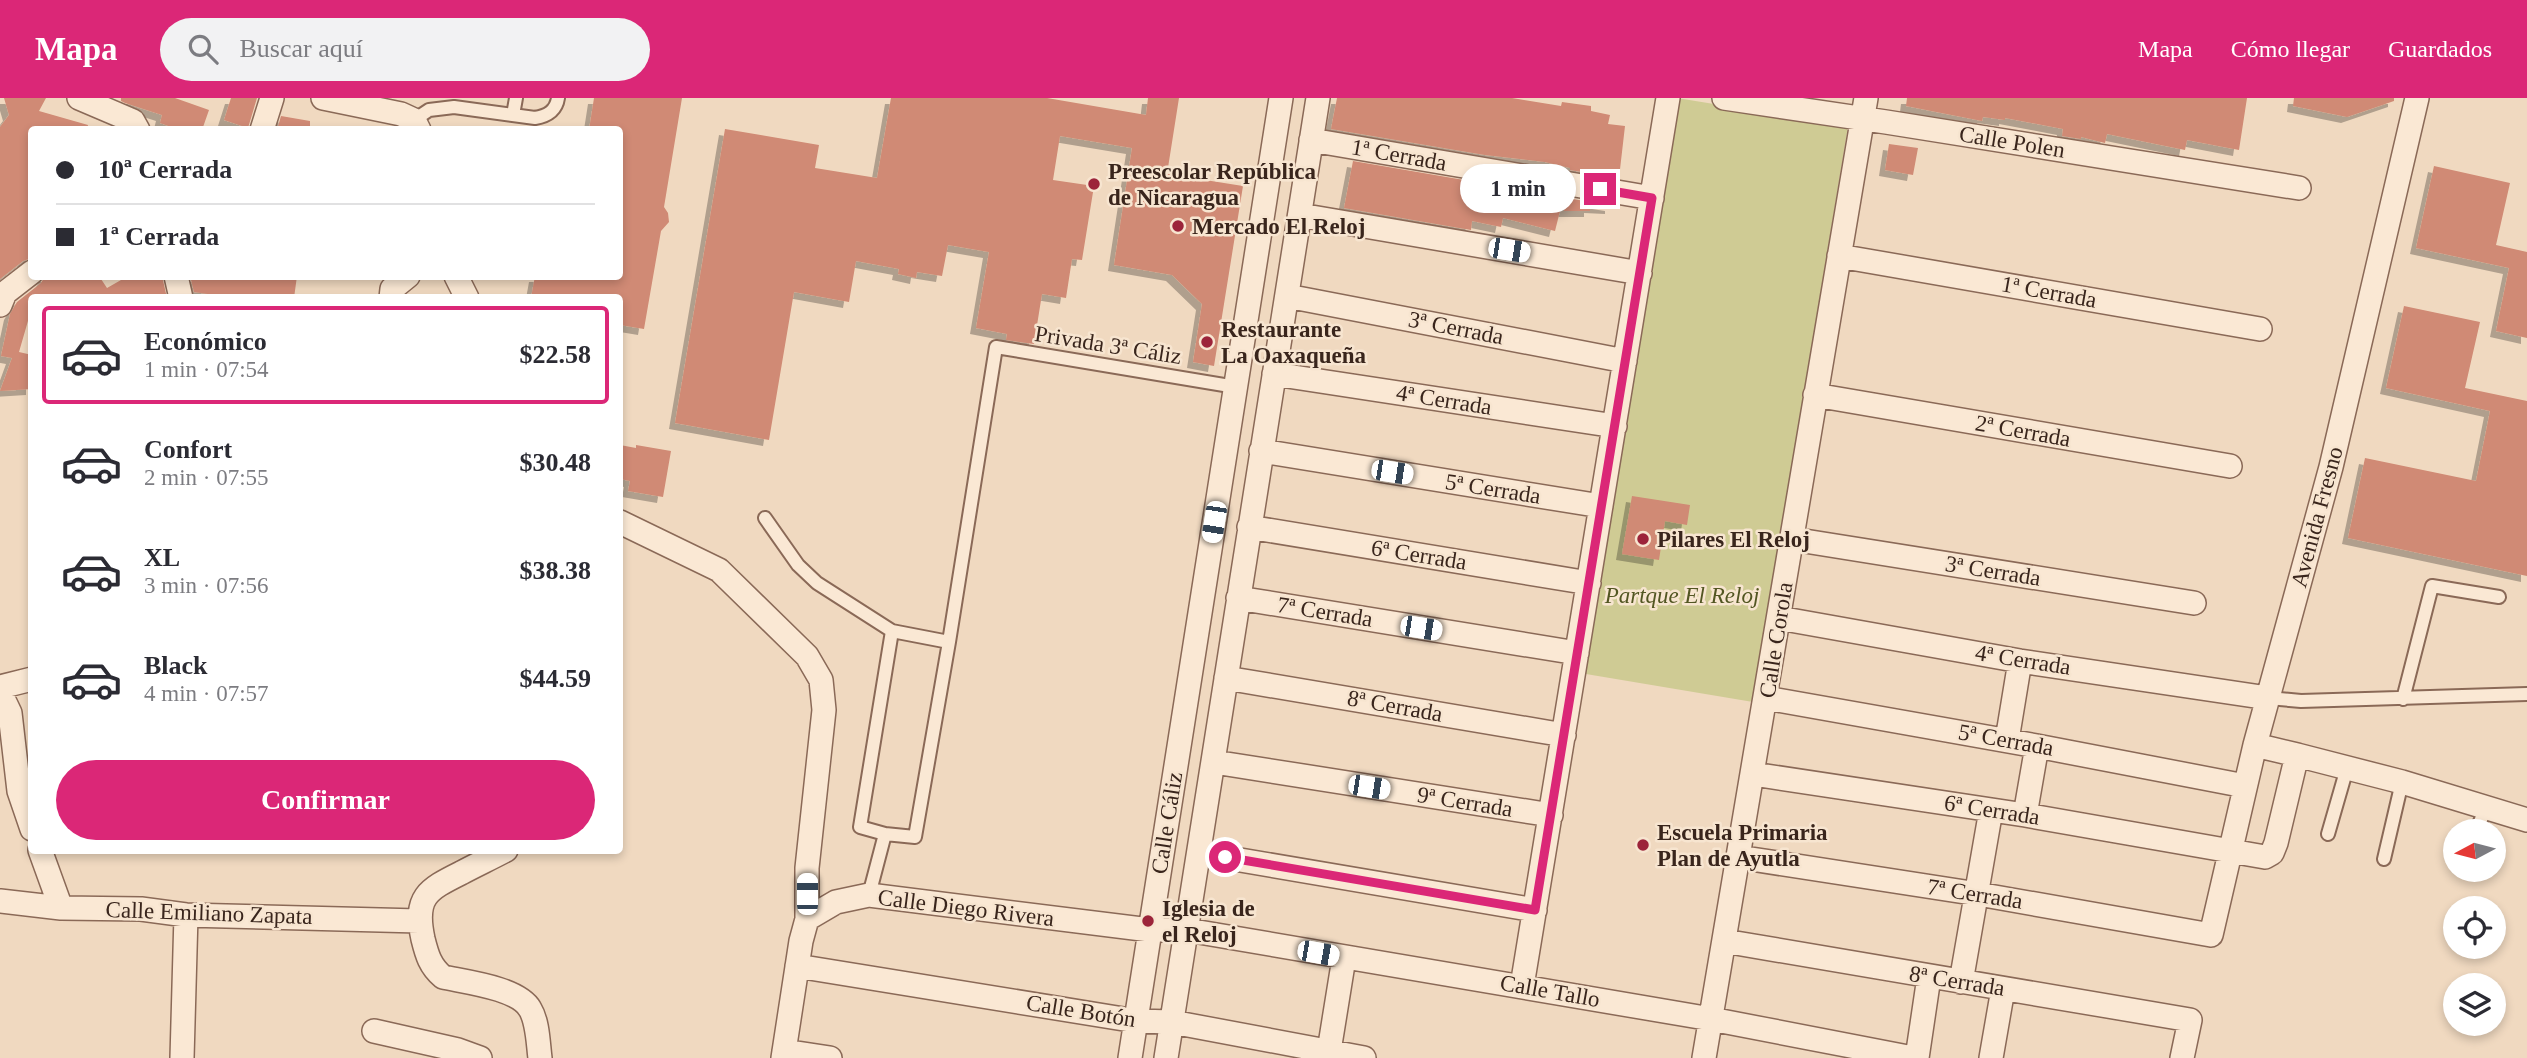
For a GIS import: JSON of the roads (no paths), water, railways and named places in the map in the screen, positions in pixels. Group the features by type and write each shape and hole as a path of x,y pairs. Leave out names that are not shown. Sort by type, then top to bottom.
{"street":[{"path":"79,98 133,121 136,126"},
{"path":"263,126 272,98"},
{"path":"323,98 401,114 416,125"},
{"name":"Calle Cáliz","path":"1130,1058 1281,98"},
{"name":"Calle Cáliz","path":"1166,1058 1318,98"},
{"path":"1522,986 1668,98"},
{"name":"Calle Polen","path":"1724,98 1864,108 2299,188"},
{"name":"Avenida Fresno","path":"2211,935 2255,745 2331,467 2417,98"},
{"name":"Calle Corola","path":"1704,1058 1864,108"},
{"name":"1ª Cerrada","path":"1273,148 1310,147 1652,198"},
{"path":"1300,215 1640,273"},
{"name":"1ª Cerrada","path":"1839,256 2260,329"},
{"path":"0,305 5,293 28,275"},
{"path":"391,294 392,289 403,280"},
{"name":"3ª Cerrada","path":"1287,296 1625,361"},
{"path":"1247,318 1282,324"},
{"name":"4ª Cerrada","path":"1274,374 1615,426"},
{"name":"2ª Cerrada","path":"1815,395 2230,466"},
{"name":"5ª Cerrada","path":"1261,451 1601,506"},
{"path":"623,523 719,570 807,656 821,680 824,710 807,868 807,919 784,1054 830,1058"},
{"name":"6ª Cerrada","path":"1248,527 1589,583"},
{"name":"3ª Cerrada","path":"1792,540 2194,603"},
{"name":"7ª Cerrada","path":"1238,598 1577,653"},
{"name":"4ª Cerrada","path":"1779,618 2020,661 2268,698"},
{"path":"1197,630 1233,636"},
{"path":"2007,740 2020,661"},
{"name":"8ª Cerrada","path":"1226,678 1564,735"},
{"path":"28,680 0,690 10,713 7,748 28,817"},
{"name":"5ª Cerrada","path":"1766,698 2007,740 2245,786"},
{"path":"2255,745 2402,782 2527,820"},
{"path":"2025,815 2037,746"},
{"name":"6ª Cerrada","path":"1753,774 2025,815 2265,857 2272,853 2297,755"},
{"name":"9ª Cerrada","path":"1213,762 1551,816"},
{"path":"1961,982 1992,810"},
{"path":"1199,853 1535,910"},
{"path":"41,854 61,908"},
{"path":"498,854 433,887 422,903 419,921 428,957 434,969 443,977 515,994 530,1008 540,1058"},
{"name":"7ª Cerrada","path":"1738,857 1978,894 2211,935"},
{"name":"Calle Diego Rivera","path":"807,919 836,902 869,895 1150,930 1187,930"},
{"name":"Calle Emiliano Zapata","path":"0,901 61,908 141,909 186,915 419,921"},
{"path":"182,1058 186,915"},
{"name":"Calle Tallo","path":"1187,930 1710,1019 1915,1058"},
{"name":"8ª Cerrada","path":"1724,941 2190,1020 2182,1058"},
{"path":"1329,1051 1344,958"},
{"name":"Calle Botón","path":"797,966 1136,1021 1172,1023 1364,1058"},
{"path":"1915,1058 1929,977"},
{"path":"1991,1058 2003,989"},
{"path":"374,1031 458,1049 480,1058"}],"lane":[{"path":"513,115 516,98"},
{"path":"416,125 429,110 465,103 513,115 535,118 546,116 556,106 558,98"},
{"name":"Privada 3ª Cáliz","path":"949,642 996,347 1236,387"},
{"path":"765,518 798,565 817,583 892,631 949,642 915,837 885,834 860,827 892,631"},
{"path":"2403,699 2432,586 2499,597"},
{"path":"2268,698 2301,701 2527,694"},
{"path":"2328,834 2347,768"},
{"path":"2384,859 2402,782"},
{"path":"2481,819 2486,808"},
{"path":"869,895 885,834"}],"place":[{"name":"Preescolar República de Nicaragua","path":"1094,184"},
{"name":"Mercado El Reloj","path":"1178,226"},
{"name":"Restaurante La Oaxaqueña","path":"1207,342"},
{"name":"Pilares El Reloj","path":"1643,539"},
{"name":"Escuela Primaria Plan de Ayutla","path":"1643,845"},
{"name":"Iglesia de el Reloj","path":"1148,921"}],"park label":[{"name":"Partque El Reloj","path":"1682,595"}]}
